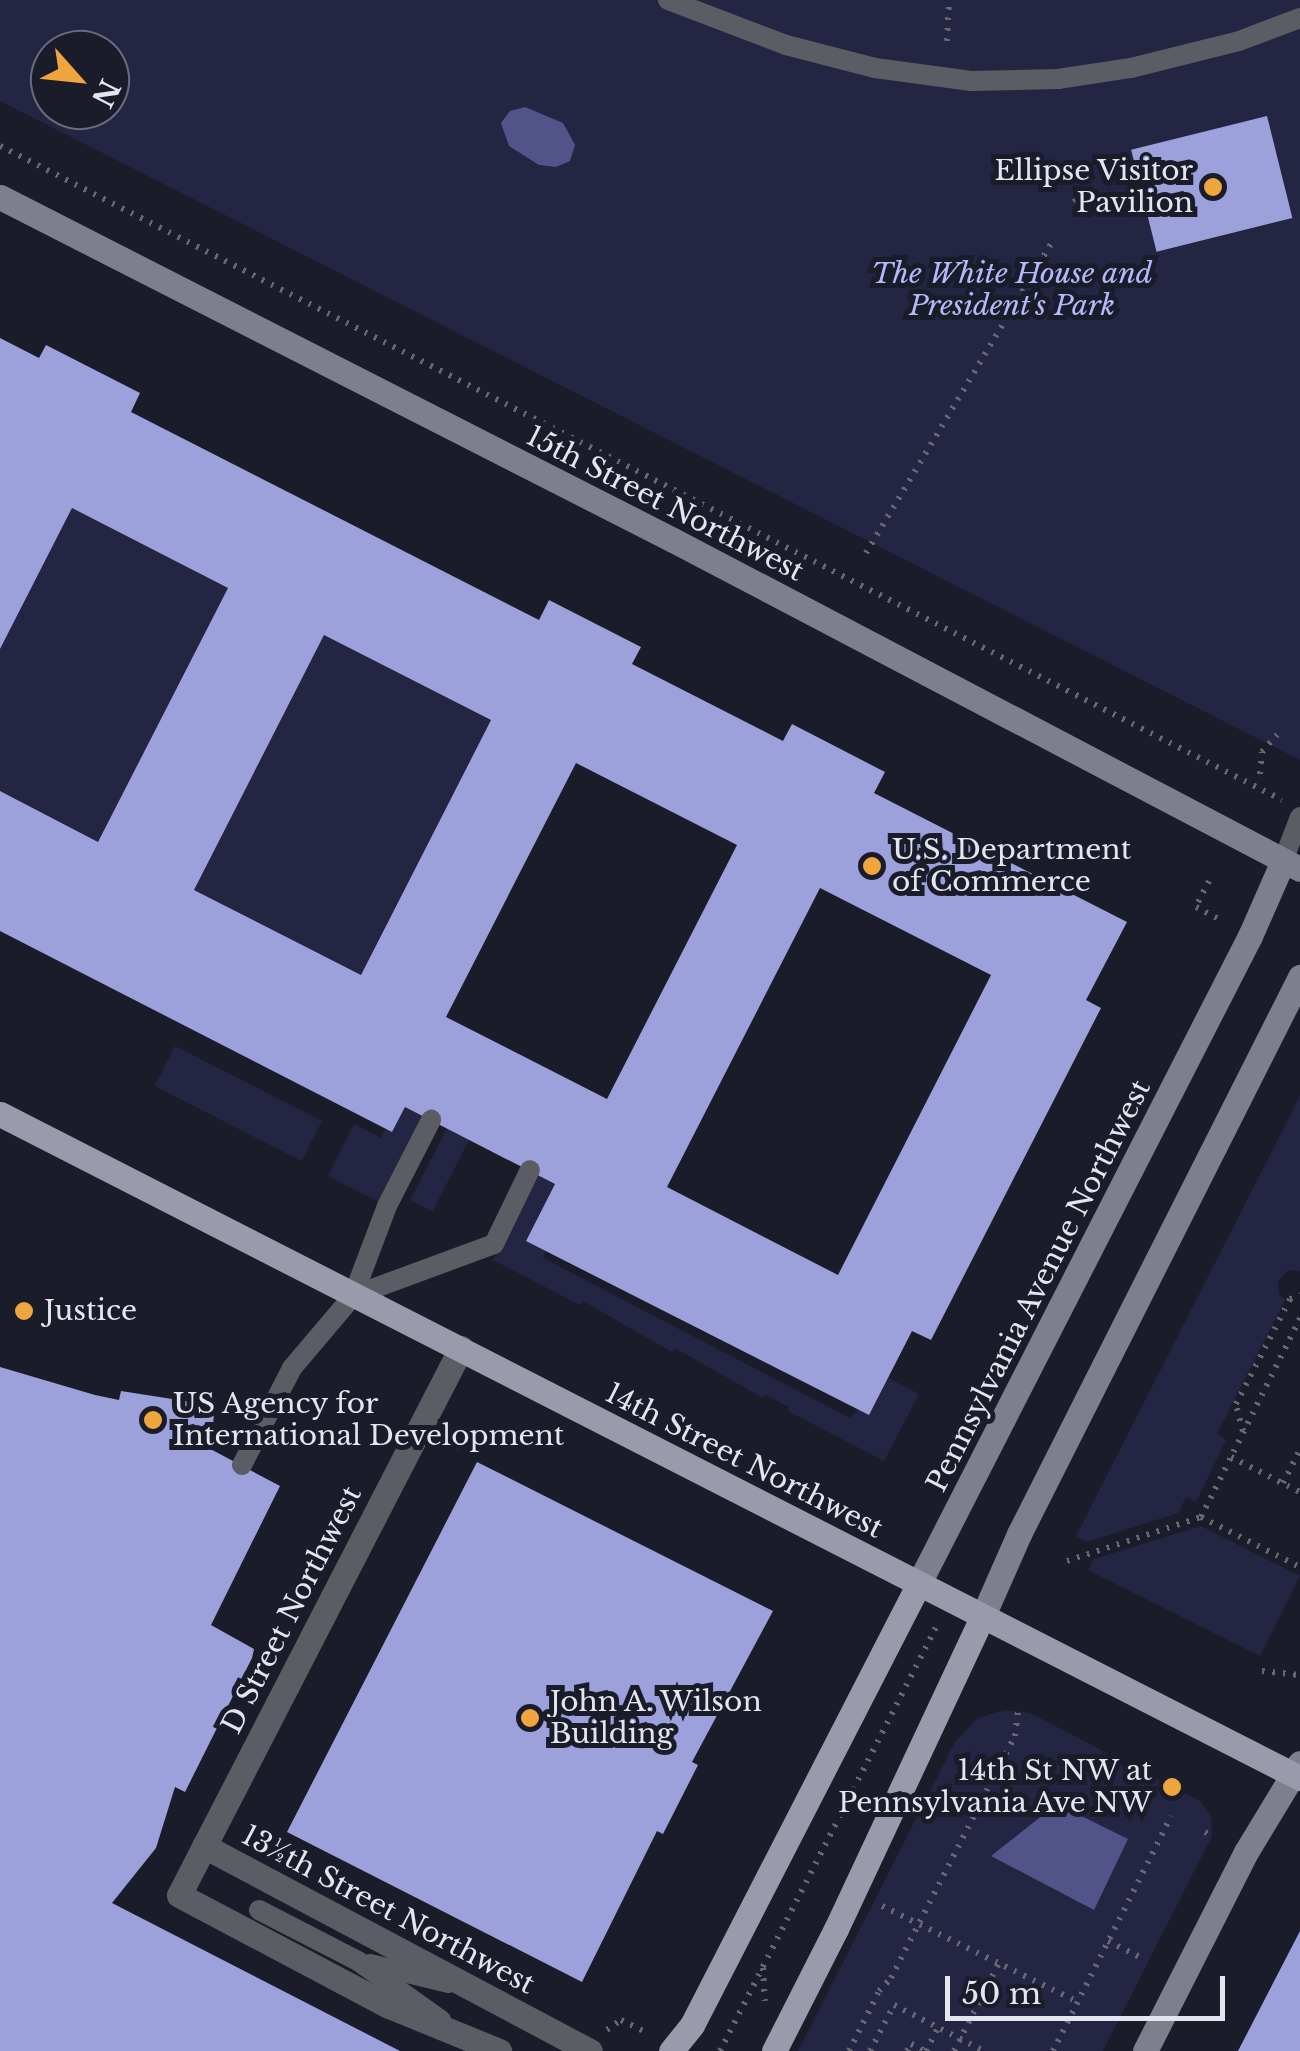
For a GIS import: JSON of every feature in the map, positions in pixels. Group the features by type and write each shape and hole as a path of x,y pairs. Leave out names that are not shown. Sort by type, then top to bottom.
{"main road":[{"name":"15th Street Northwest","path":"0,197 656,531 1292,865"},
{"name":"Pennsylvania Avenue Northwest","path":"671,2051 692,2025 1250,936 1292,865"},
{"path":"774,2051 836,1929 1018,1534 1300,977"},
{"name":"14th Street Northwest","path":"0,1114 982,1618 1297,1771"},
{"path":"1145,2051 1297,1771"}],"street":[{"name":"D Street Northwest","path":"204,1846 461,1348"},
{"name":"13½th Street Northwest","path":"499,2051 389,2006 179,1896 204,1846 590,2051"}],"lane":[{"path":"668,0 786,45 875,68 972,81 1058,79 1131,68 1239,41 1300,18"},
{"path":"1292,809 1292,865"},
{"path":"242,1464 292,1368 354,1296 387,1206 431,1120"},
{"path":"354,1296 494,1244 530,1170"},
{"path":"259,1910 358,1962 454,2030"},
{"path":"358,1962 471,1988"}],"path":[{"path":"946,41 949,0"},
{"path":"0,146 1292,809"},
{"path":"1074,202 1080,196 1118,212 1146,204"},
{"path":"866,553 1053,241"},
{"path":"1260,774 1262,752 1278,735"},
{"path":"1209,882 1196,907 1219,919"},
{"path":"1243,1432 1236,1404 1290,1299 1300,1294"},
{"path":"1201,1517 1300,1318"},
{"path":"458,1447 471,1447"},
{"path":"1283,1483 1300,1449"},
{"path":"1231,1457 1300,1492"},
{"path":"1067,1560 1201,1517 1300,1566"},
{"path":"1262,1672 1300,1675"},
{"path":"849,2051 919,1925 1015,1736 1018,1710"},
{"path":"1053,2051 1171,1816"},
{"path":"882,1906 1078,2002"},
{"path":"1108,1942 1142,1958"},
{"path":"954,2051 998,1964"},
{"path":"720,2051 762,1967"},
{"path":"870,2051 894,2005 984,2051"},
{"path":"621,2020 647,2033"},
{"path":"907,2051 911,2044 925,2051 938,2028"}],"green space":[{"name":"The White House and President's Park","path":"0,0 1300,0 1300,760 57,130 130,130 130,30 30,30 30,116 0,101"},
{"path":"72,508 228,588 98,842 0,791 0,649"},
{"path":"324,635 491,720 361,975 194,890"},
{"path":"175,1046 322,1121 302,1161 155,1086"},
{"path":"1300,1096 1300,1271 1288,1270 1278,1281 1279,1294 1285,1300 1217,1434 1226,1440 1196,1502 1186,1497 1178,1513 1087,1542 1076,1536"},
{"path":"405,1107 424,1117 381,1203 328,1176 354,1124 381,1138 386,1128 393,1131"},
{"path":"447,1128 469,1139 433,1212 410,1200"},
{"path":"538,1175 555,1184 526,1240 546,1251 543,1258 850,1418 888,1378 919,1394 884,1461 675,1348 672,1352 583,1301 580,1305 493,1260"},
{"path":"1201,1526 1300,1576 1260,1656 1088,1570 1094,1559"},
{"path":"1005,1710 1030,1713 1200,1801 1211,1817 1212,1836 1103,2051 798,2051 955,1742 978,1718"}],"shaded area":[{"path":"525,107 563,123 575,145 570,161 556,167 539,165 509,146 501,123 510,111"},
{"path":"1057,1804 1128,1839 1094,1910 991,1856"}],"building":[{"name":"Ellipse Visitor Pavilion","path":"1267,116 1292,218 1157,252 1131,150"},
{"name":"U.S. Department of Commerce","path":"0,338 39,358 46,345 140,393 131,412 539,620 549,600 641,647 632,664 783,741 792,724 885,772 874,793 1127,922 1086,1000 1101,1008 931,1340 912,1331 869,1415 526,1241 555,1184 405,1107 392,1132 0,931 0,791 98,842 228,588 72,508 0,649","holes":["324,635 491,720 361,975 194,890","576,763 737,845 607,1099 446,1017","820,888 991,975 838,1275 667,1187"]},
{"path":"0,1367 119,1400 121,1391 204,1404 204,1413 214,1413 213,1426 206,1425 201,1444 280,1486 211,1625 254,1649 252,1658 185,1792 175,1787 156,1848 112,1903 400,2051 0,2051"},
{"name":"John A. Wilson Building","path":"477,1462 773,1611 692,1762 698,1765 663,1834 657,1831 582,1982 287,1832"},
{"path":"1300,1931 1300,2051 1238,2051"}],"place":[{"name":"Ellipse Visitor Pavilion","path":"1213,187"},
{"name":"U.S. Department of Commerce","path":"872,866"},
{"name":"Justice","path":"24,1311"},
{"name":"US Agency for International Development","path":"153,1420"},
{"name":"John A. Wilson Building","path":"530,1718"},
{"name":"14th St NW at Pennsylvania Ave NW","path":"1172,1787"}]}
